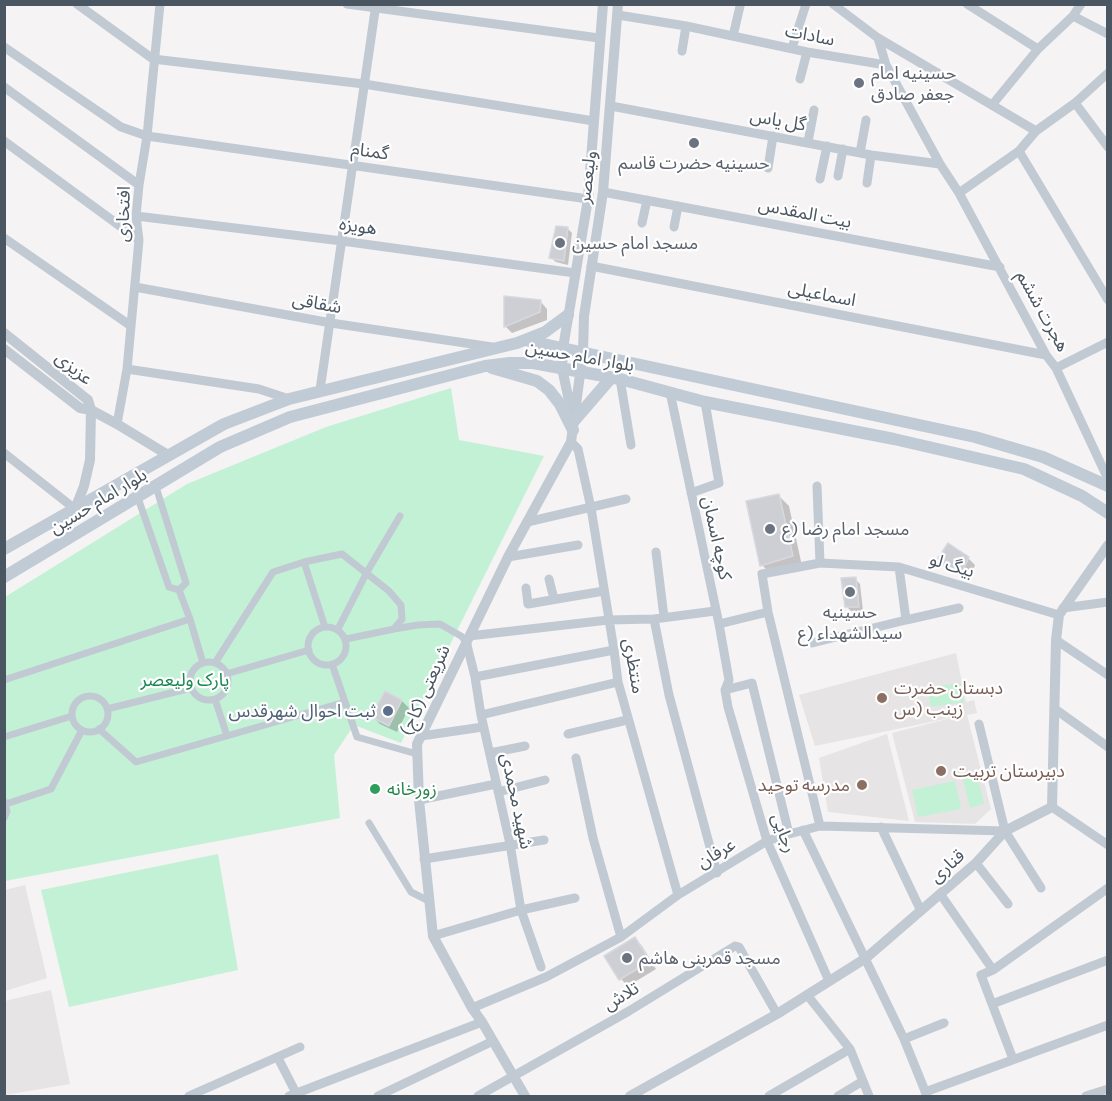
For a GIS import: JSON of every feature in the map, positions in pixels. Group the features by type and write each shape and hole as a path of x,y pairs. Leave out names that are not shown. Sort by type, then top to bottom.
{"main road":[{"path":"525,340 545,332 568,315"},
{"name":"بلوار امام حسین","path":"4,549 224,424 289,399 320,390 525,340 975,437 1043,456 1107,486"},
{"name":"بلوار امام حسین","path":"4,578 220,447 290,417 485,366 510,363 533,363 615,378 705,402 1024,469 1082,496 1107,513"},
{"path":"485,366 537,381 549,390 560,404 572,431 615,378"},
{"path":"894,440 899,419"}],"street":[{"path":"77,4 153,59 364,84 594,121"},
{"name":"افتخاری","path":"117,424 127,369 139,240 136,216 147,136 160,4"},
{"path":"347,4 599,38"},
{"name":"ولیعصر","path":"572,431 562,368 563,348 588,199 603,4"},
{"path":"792,48 806,4"},
{"path":"832,4 879,38 1036,131"},
{"path":"967,4 1038,49"},
{"path":"992,105 1038,49 1073,16 1081,4"},
{"path":"733,36 740,6"},
{"path":"320,390 376,7"},
{"name":"ولیعصر","path":"572,431 583,352 584,316 603,192 618,10"},
{"name":"سادات","path":"618,10 807,52 886,65"},
{"path":"1073,16 1107,34"},
{"path":"681,51 686,26"},
{"path":"879,38 886,65 940,164"},
{"name":"گمنام","path":"4,47 121,127 147,136 588,199"},
{"path":"800,79 807,52"},
{"path":"959,193 1019,150 1036,131 1075,103 1107,73"},
{"path":"4,87 139,185"},
{"path":"1075,103 1107,143"},
{"name":"گل یاس","path":"611,106 871,155 940,164"},
{"path":"808,142 814,110"},
{"path":"860,153 866,120"},
{"path":"768,168 773,136"},
{"path":"4,141 139,240"},
{"path":"820,179 827,146"},
{"path":"838,177 843,149"},
{"path":"1019,150 1107,300"},
{"path":"867,183 871,155"},
{"name":"هجرت ششم","path":"940,164 959,193 1046,355 1056,368 1107,479"},
{"name":"بیت المقدس","path":"603,192 1000,267"},
{"path":"642,223 647,200"},
{"path":"674,227 678,206"},
{"name":"هویزه","path":"136,216 575,273"},
{"path":"4,238 131,326"},
{"name":"اسماعیلی","path":"591,266 1046,355"},
{"name":"شقاقی","path":"135,287 331,323 495,347"},
{"path":"568,315 584,316"},
{"name":"عزیزی","path":"4,333 87,400 91,410"},
{"path":"1056,368 1107,342"},
{"name":"عزیزی","path":"4,350 80,408 91,410"},
{"path":"127,369 259,389 289,399"},
{"path":"615,378 631,445"},
{"name":"کوچه اسمان","path":"670,392 719,624 729,680 725,690"},
{"path":"691,493 720,483 705,402"},
{"path":"4,453 75,509 84,486 90,460 91,410 168,455"},
{"name":"منتظری","path":"572,431 591,508 618,682 678,895"},
{"name":"شریعتی (کاج)","path":"525,1096 472,1008 433,936 419,800 417,744 467,638 572,431"},
{"path":"817,486 820,564"},
{"path":"156,487 186,583 179,590"},
{"path":"138,498 169,587 179,590"},
{"path":"527,522 626,499"},
{"path":"338,630 367,572 400,516"},
{"path":"508,558 578,545"},
{"path":"1107,545 1061,612 1056,640 1052,807 1107,845"},
{"path":"656,552 659,618 669,695 717,873"},
{"path":"215,663 273,572 304,562 342,554 389,591 401,605 402,619 394,629"},
{"path":"304,562 325,627"},
{"name":"بیگ لو","path":"768,612 762,574 820,564 899,567 1061,612"},
{"path":"899,567 906,620"},
{"path":"549,579 554,599"},
{"path":"526,588 528,604 604,591"},
{"path":"179,590 203,663"},
{"path":"1061,612 1107,602"},
{"path":"812,643 959,608"},
{"path":"346,639 418,625 440,624 467,638 608,620 659,618 715,611"},
{"path":"719,624 768,612 820,826"},
{"path":"4,680 190,619"},
{"path":"325,627 338,630 346,639 347,646 342,658 332,664 315,660 309,650 308,643 314,632 325,627"},
{"name":"شهید محمدی","path":"467,638 483,727 510,844 521,910 541,967"},
{"path":"1056,640 1107,675"},
{"path":"226,674 309,650"},
{"path":"475,677 614,650"},
{"path":"203,663 215,663 226,674 228,680 225,692 215,699 198,697 191,688 190,676 197,666 203,663"},
{"path":"332,664 357,737 417,754"},
{"path":"481,715 618,682"},
{"path":"725,690 753,683 789,834"},
{"path":"107,709 191,688"},
{"name":"رجایی","path":"725,690 767,841 830,981"},
{"path":"88,696 100,699 107,709 106,720 99,729 94,731 82,730 73,722 72,716 72,710 78,700 88,696"},
{"path":"215,699 227,736"},
{"path":"99,729 136,762 345,702"},
{"path":"1055,709 1107,747"},
{"path":"4,737 72,716"},
{"path":"568,734 627,720"},
{"path":"979,724 1005,831 1041,888"},
{"path":"421,736 483,727"},
{"path":"4,818 5,803 51,789 82,730"},
{"path":"490,753 525,746"},
{"path":"576,758 593,838 621,937"},
{"path":"419,800 545,780"},
{"name":"قناری","path":"630,1096 808,996 866,958 976,864 1005,831 1052,807"},
{"path":"369,823 411,892 429,901"},
{"name":"عرفان","path":"472,1008 546,977 621,937 678,895 767,841 820,826 1005,831"},
{"path":"881,827 921,911"},
{"path":"803,830 904,1039 926,1094 1107,1025"},
{"path":"424,859 544,840"},
{"path":"976,864 1008,904"},
{"path":"1014,1059 981,975 993,969 1107,888"},
{"path":"941,895 993,969"},
{"path":"433,936 521,910 575,898"},
{"name":"تلاش","path":"513,1077 629,1011 735,946 739,947 777,1014"},
{"path":"992,1004 1107,960"},
{"path":"808,996 850,1049 869,1096"},
{"path":"278,1058 293,1095 482,1022"},
{"path":"904,1039 944,1023"},
{"path":"378,1096 493,1041"},
{"path":"189,1096 300,1047"},
{"path":"769,1096 850,1049"},
{"path":"478,1096 513,1077"},
{"path":"838,1096 863,1081"},
{"path":"1088,1096 1107,1089"}],"shaded area":[{"path":"956,653 966,702 974,700 977,713 967,715 991,809 975,824 915,822 892,733 955,717 815,746 799,695"},
{"name":"مدرسه توحید","path":"887,734 909,821 828,812 819,758"},
{"path":"25,885 47,978 5,991 5,890"},
{"path":"51,990 70,1084 5,1095 5,1001"}],"green space":[{"name":"پارک ولیعصر","path":"451,388 459,440 544,456 401,743 354,725 334,755 340,818 5,881 5,597 187,484 326,427"},
{"path":"961,683 964,702 931,707 927,688"},
{"path":"977,775 984,804 970,808 963,779"},
{"path":"955,781 961,809 918,817 912,790"},
{"path":"218,854 238,970 69,1007 41,890"}],"building":[{"name":"مسجد امام حسین","path":"556,226 568,227 564,261 549,258"},
{"path":"504,296 541,300 540,312 504,327"},
{"name":"مسجد امام رضا (ع","path":"779,494 793,556 760,566 746,501"},
{"path":"948,543 969,557 961,575 936,561"},
{"name":"حسینیه سیدالشهداء (ع","path":"856,577 859,607 845,607 841,578"},
{"path":"385,691 402,700 389,726 371,717"},
{"name":"مسجد قمربنی هاشم","path":"635,937 650,961 619,980 604,956"}],"place":[{"name":"حسینیه امام جعفر صادق","path":"859,83"},
{"name":"حسینیه حضرت قاسم","path":"694,143"},
{"name":"مسجد امام حسین","path":"560,243"},
{"name":"مسجد امام رضا (ع","path":"770,529"},
{"name":"حسینیه سیدالشهداء (ع","path":"850,592"},
{"name":"دبستان حضرت زینب (س","path":"882,698"},
{"name":"ثبت احوال شهرقدس","path":"388,711"},
{"name":"دبیرستان تربیت","path":"941,771"},
{"name":"مدرسه توحید","path":"862,785"},
{"name":"زورخانه","path":"375,789"},
{"name":"مسجد قمربنی هاشم","path":"627,958"}]}
